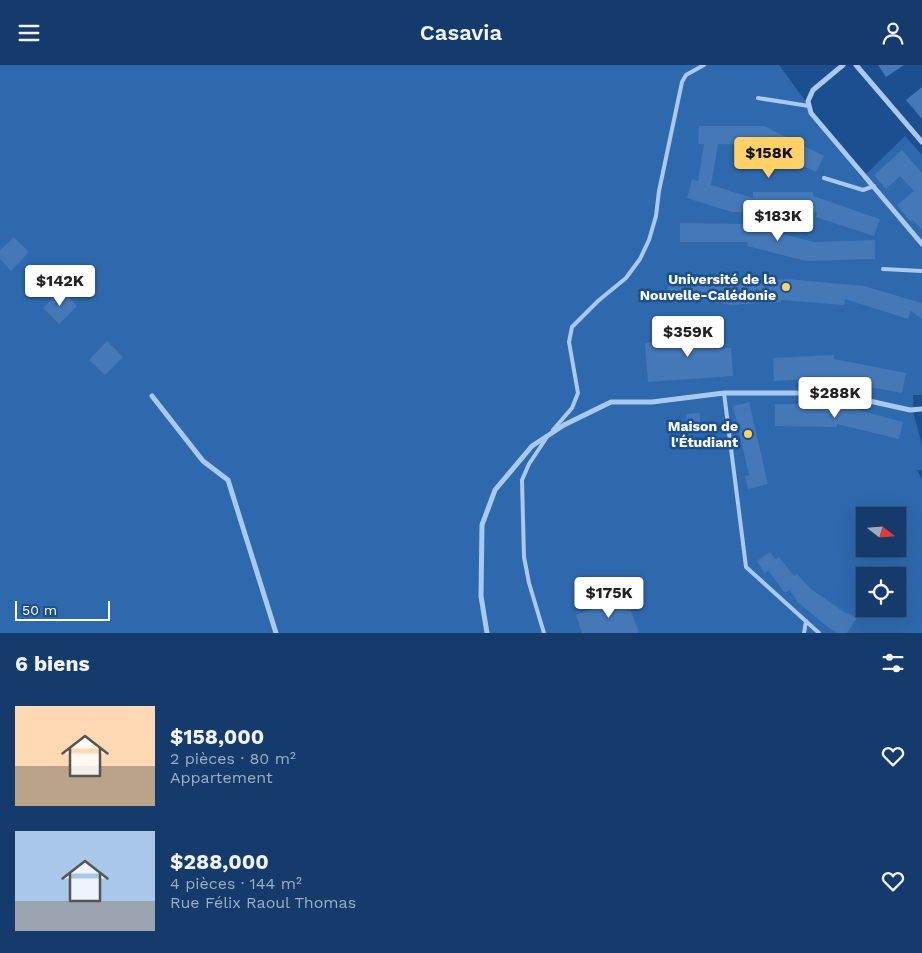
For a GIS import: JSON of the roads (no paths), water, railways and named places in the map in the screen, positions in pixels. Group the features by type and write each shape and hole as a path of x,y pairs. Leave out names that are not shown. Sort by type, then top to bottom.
{"street":[{"path":"843,65 813,90 808,101 811,113 922,244"},
{"path":"856,65 922,142"},
{"path":"487,633 480,596 482,525 495,489 532,446 550,433 611,402 652,402 724,393 797,393 856,398 910,410 922,409"},
{"path":"152,397 203,461 228,480 276,633"}],"lane":[{"path":"544,633 529,583 524,557 522,480 528,464 550,433 572,408 578,393 569,342 572,327 598,301 626,278 640,259 649,239 656,216 659,191 682,82 686,75 704,65"},
{"path":"758,98 809,106"},
{"path":"824,178 863,191 874,186"},
{"path":"883,269 922,271"},
{"path":"724,393 746,567 819,633"},
{"path":"804,633 806,621"}],"place":[{"name":"Université de la Nouvelle-Calédonie","path":"786,287"},
{"name":"Maison de l'Étudiant","path":"748,434"}]}
